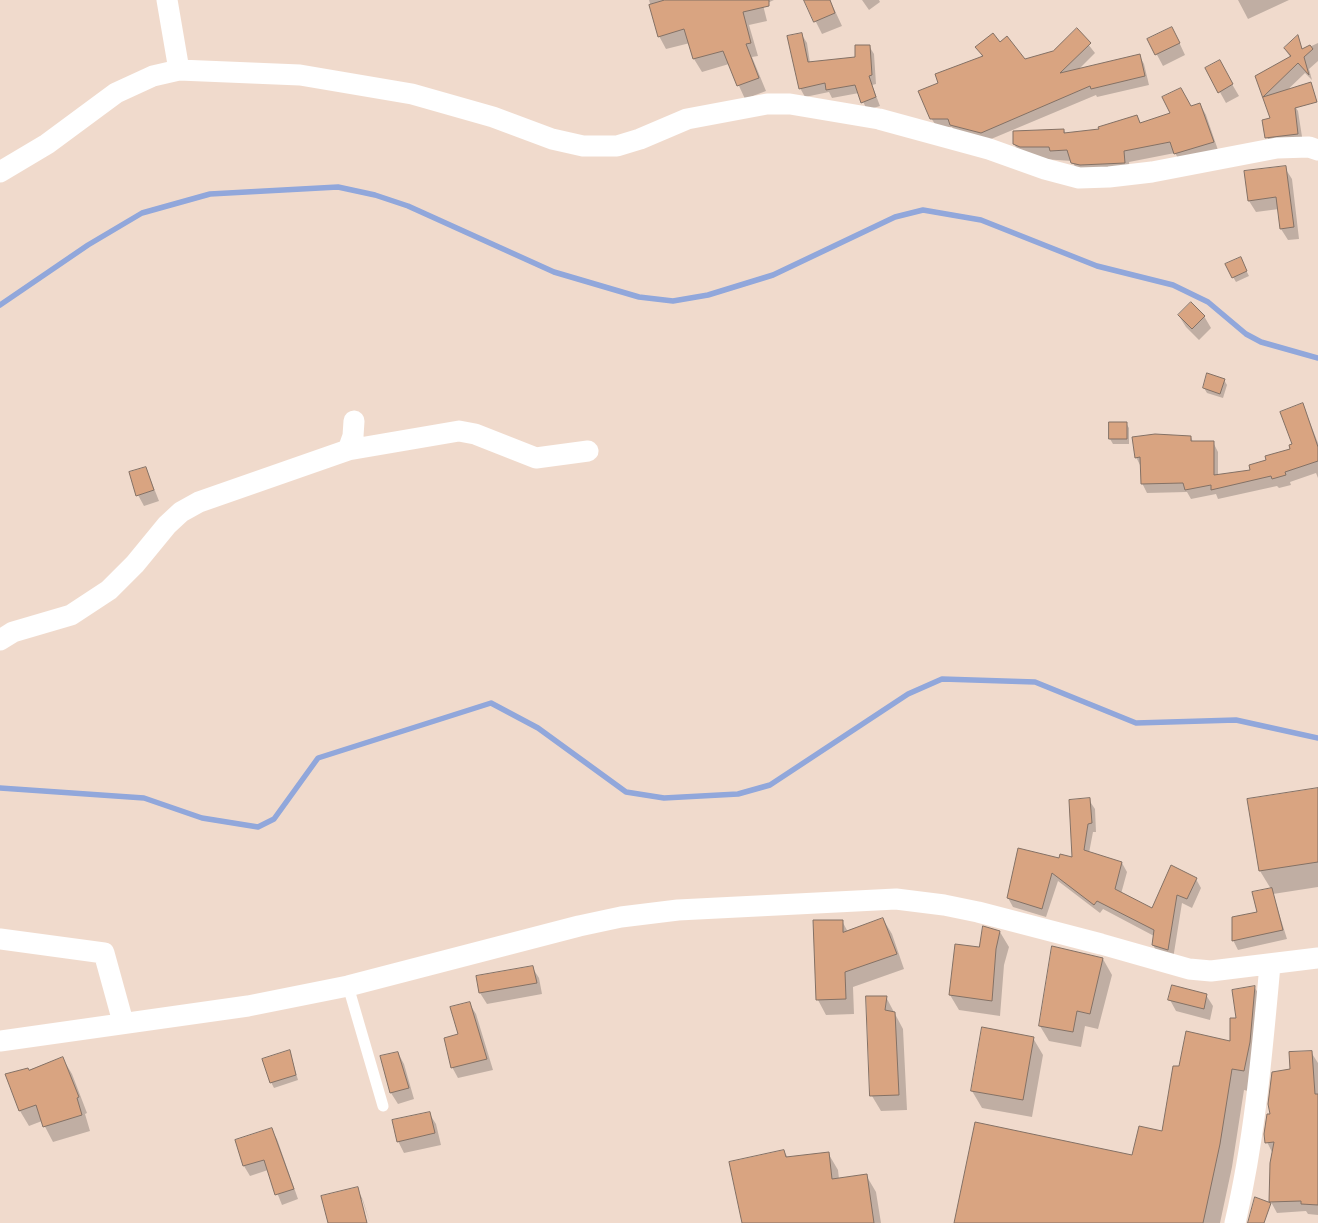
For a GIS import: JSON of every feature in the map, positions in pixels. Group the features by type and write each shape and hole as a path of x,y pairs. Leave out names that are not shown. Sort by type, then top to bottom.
{"street":[{"path":"167,0 179,70"},
{"path":"0,172 47,144 116,94 153,76 179,70 300,75 412,94 493,117 552,139 583,146 617,146 640,139 687,119 767,104 790,104 879,118 989,149 1045,169 1080,178 1152,172 1277,148 1309,147 1318,150"},
{"path":"348,450 353,436 354,420"},
{"path":"0,640 13,632 71,615 109,590 181,512 199,502 348,450 459,431 475,434 536,458 588,451"},
{"path":"0,1041 123,1022 208,1012 348,986 621,917 678,910 875,899 918,901 953,906 1101,944 1189,970 1211,971 1318,958"},
{"path":"0,939 104,953 123,1022"},
{"path":"1235,1223 1243,1189 1258,1090 1270,965"}],"lane":[{"path":"348,986 383,1106"}],"building":[{"path":"665,0 769,0 769,6 743,12 751,43 746,44 759,78 737,86 723,51 693,59 684,29 658,37 649,5"},
{"path":"804,0 830,0 835,13 814,22"},
{"path":"1172,27 1180,43 1155,55 1147,39"},
{"path":"1077,28 1091,43 1060,73 1140,54 1145,76 1091,89 1090,86 981,133 950,125 948,119 930,119 918,91 938,83 935,74 983,56 975,47 993,33 1000,42 1007,36 1025,59 1053,51"},
{"path":"802,33 808,62 855,57 855,45 870,45 872,75 869,76 876,97 861,103 855,85 826,90 825,83 799,89 787,36"},
{"path":"1298,35 1302,49 1310,45 1313,49 1304,57 1309,75 1298,63 1263,97 1311,82 1317,102 1295,108 1298,134 1265,138 1262,120 1270,118 1255,76 1291,56 1284,48"},
{"path":"1220,60 1233,84 1218,93 1205,68"},
{"path":"1181,88 1191,106 1200,103 1214,142 1174,154 1170,142 1124,151 1125,163 1080,165 1071,163 1067,150 1050,151 1049,147 1020,147 1013,144 1013,131 1064,129 1064,133 1099,129 1098,127 1137,115 1140,123 1170,113 1162,97"},
{"path":"1286,166 1294,227 1280,229 1276,197 1248,201 1244,171"},
{"path":"1241,257 1247,271 1232,278 1225,264"},
{"path":"1191,302 1205,316 1192,329 1178,315"},
{"path":"1207,373 1225,379 1220,394 1203,388"},
{"path":"1303,403 1318,447 1318,461 1285,472 1286,475 1272,479 1271,476 1211,490 1211,485 1185,490 1183,483 1141,484 1140,457 1135,458 1132,437 1155,434 1191,436 1191,441 1214,441 1214,475 1250,470 1249,465 1266,460 1265,456 1290,449 1289,445 1292,444 1280,412"},
{"path":"1109,422 1127,422 1127,439 1109,439"},
{"path":"146,467 154,490 136,496 129,472"},
{"path":"1318,788 1318,862 1259,871 1247,799"},
{"path":"1090,798 1092,823 1088,824 1084,850 1122,862 1115,889 1152,908 1171,865 1197,878 1187,899 1177,895 1168,950 1152,945 1154,930 1097,901 1094,905 1052,873 1042,909 1007,898 1018,848 1059,858 1060,854 1072,857 1069,800"},
{"path":"1272,888 1283,930 1232,941 1232,917 1257,912 1252,892"},
{"path":"883,918 897,954 845,972 846,999 816,1000 813,920 843,920 843,932"},
{"path":"983,926 1000,931 996,949 992,1001 949,995 955,944 979,947"},
{"path":"1052,946 1103,958 1090,1014 1077,1011 1073,1032 1039,1026"},
{"path":"533,966 537,983 479,993 476,976"},
{"path":"1172,985 1207,994 1204,1009 1168,1000"},
{"path":"1255,986 1250,1042 1244,1071 1232,1069 1220,1144 1203,1223 954,1223 975,1122 1132,1155 1139,1126 1162,1131 1173,1066 1179,1066 1186,1031 1230,1041 1230,1018 1236,1018 1232,990"},
{"path":"866,996 887,996 885,1010 895,1012 899,1095 870,1096"},
{"path":"470,1002 487,1059 451,1068 444,1038 458,1034 450,1007"},
{"path":"982,1027 1034,1037 1023,1100 971,1091"},
{"path":"290,1050 296,1075 270,1083 262,1059"},
{"path":"1312,1051 1315,1094 1318,1094 1318,1205 1301,1204 1301,1201 1269,1202 1270,1163 1274,1142 1265,1143 1264,1134 1267,1114 1270,1114 1268,1104 1272,1072 1290,1069 1289,1052"},
{"path":"398,1052 409,1088 390,1093 380,1056"},
{"path":"63,1057 79,1097 77,1098 82,1115 43,1127 36,1105 19,1111 5,1074 28,1068 29,1070"},
{"path":"430,1112 435,1133 397,1142 392,1120"},
{"path":"272,1128 294,1189 275,1195 264,1160 243,1166 235,1140"},
{"path":"784,1150 786,1157 829,1152 832,1179 867,1174 874,1223 742,1223 729,1162"},
{"path":"358,1187 367,1223 328,1223 321,1196"},
{"path":"1255,1197 1271,1203 1264,1223 1248,1223"}],"waterway":[{"path":"0,305 88,245 142,213 210,194 338,187 375,195 408,206 554,272 639,297 673,301 708,295 773,275 895,217 923,210 981,220 1097,266 1173,285 1208,302 1246,334 1261,342 1318,358"},
{"path":"0,788 144,798 202,818 258,827 274,819 318,758 491,703 538,728 626,792 664,798 738,794 770,785 908,694 942,679 1035,682 1136,723 1236,720 1318,738"}]}
